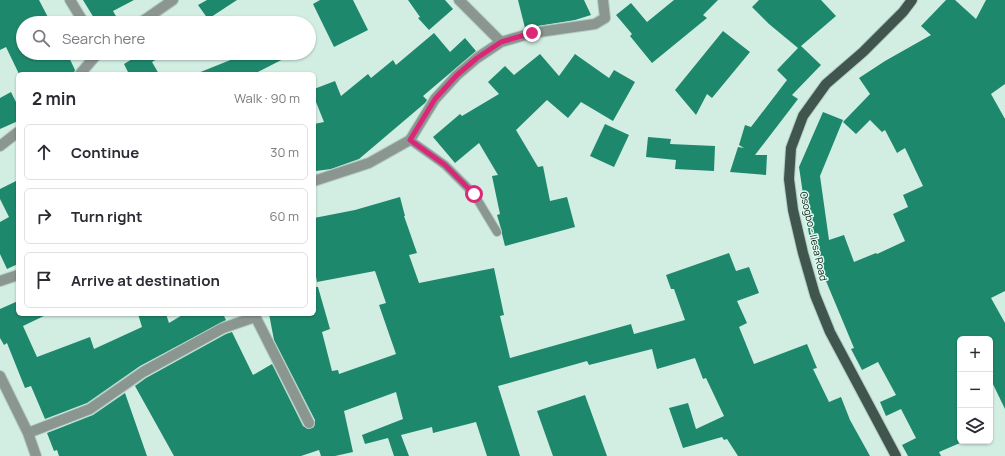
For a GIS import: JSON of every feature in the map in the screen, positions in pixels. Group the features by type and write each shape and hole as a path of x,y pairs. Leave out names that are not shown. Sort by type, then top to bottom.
{"main road":[{"name":"Osogbo - Ilesa Road","path":"896,456 830,332 815,295 795,217 789,179 791,148 803,116 826,84 862,52 903,12 912,0"}],"street":[{"path":"70,0 80,16"},
{"path":"459,0 501,42"},
{"path":"316,180 369,163 410,140 435,99 457,75 477,58 501,42 532,33 595,24 604,18 603,0"},
{"path":"150,16 170,1"},
{"path":"82,72 92,60"},
{"path":"0,146 16,134"},
{"path":"0,281 16,276"},
{"path":"28,433 90,409 143,372 223,328 253,316"},
{"path":"256,316 309,423"},
{"path":"0,376 28,433 36,456"}],"lane":[{"path":"410,140 445,165 474,194 496,232"}],"building":[{"path":"0,0 39,0 47,16 16,16 16,60 70,60 74,72 18,72 6,47 0,50"},
{"path":"83,0 134,0 113,11 116,16 93,16"},
{"path":"207,0 237,0 213,16 206,16 198,5"},
{"path":"320,0 353,0 368,30 334,47 313,4"},
{"path":"408,0 445,0 453,9 429,30 418,18 420,17"},
{"path":"518,0 584,0 591,15 575,20 525,28"},
{"path":"674,0 718,0 703,15 707,18 652,63 630,36 632,34 616,15 631,3 647,22"},
{"path":"759,0 821,0 836,16 801,46 821,65 792,95 798,99 755,155 767,155 766,175 730,172 738,147 744,148 739,145 745,125 751,127 787,80 777,70 798,48 769,24 752,7"},
{"path":"946,0 955,0 976,19 986,0 1005,0 1005,84 991,94 1005,119 1005,291 991,298 1005,323 1005,409 993,384 993,336 957,336 958,444 939,452 941,456 908,456 902,445 916,438 901,409 886,416 880,402 896,395 878,362 862,370 851,349 854,348 826,281 812,240 810,241 799,167 823,112 843,120 820,176 829,240 844,235 854,262 876,253 877,254 905,241 893,214 908,207 903,195 923,186 905,148 897,153 885,130 882,132 870,120 856,134 843,122 870,94 859,78 885,61 931,35 921,26"},
{"path":"723,31 750,52 712,98 707,94 696,115 675,90"},
{"path":"434,33 450,52 465,38 476,51 423,96 427,100 425,103 359,159 331,169 316,171 316,124 324,122 316,102 316,88 335,81 341,96 368,74 371,78 393,60 396,65"},
{"path":"540,54 559,76 575,54 609,78 614,70 635,82 613,121 581,102 568,118 547,100 516,130 538,167 543,166 550,201 567,197 575,227 505,246 497,215 500,214 492,176 498,175 479,143 455,163 433,137 460,114 462,116 499,94 488,82 505,66 514,75"},
{"path":"131,60 155,60 152,62 158,72 128,72 124,64"},
{"path":"230,60 281,60 258,72 200,72"},
{"path":"11,92 16,102 16,122 0,129 0,98"},
{"path":"605,124 629,135 614,167 590,156"},
{"path":"648,137 671,139 670,144 715,146 714,171 675,169 676,160 646,157"},
{"path":"16,181 16,265 7,269 0,254 0,222 9,217 0,199 0,189"},
{"path":"400,197 404,216 417,253 409,255 419,283 494,268 504,315 500,316 510,358 631,324 634,334 685,320 674,289 671,289 666,275 729,253 736,271 749,267 759,293 737,301 747,323 739,327 754,364 807,344 817,368 813,369 829,402 841,397 850,420 870,456 738,456 727,439 724,440 722,437 683,448 669,408 688,403 696,429 724,416 706,378 703,379 695,358 657,369 652,349 589,365 587,361 498,386 520,456 487,456 476,422 433,433 432,427 401,435 409,456 394,456 388,438 365,444 362,435 403,419 396,392 344,411 353,452 335,456 321,456 319,450 301,456 174,456 135,386 146,378 232,332 253,375 272,364 303,426 308,429 314,427 315,420 274,340 269,316 316,316 316,287 318,287 330,329 322,332 332,371 338,370 339,374 396,354 379,305 386,303 375,271 317,282 316,218 355,210"},
{"path":"16,302 16,316 44,316 23,326 37,357 90,337 94,349 142,327 139,316 167,316 169,323 181,316 224,316 226,320 140,366 87,403 45,419 31,386 25,388 7,343 4,345 0,338 0,309"},
{"path":"125,393 147,456 59,456 57,450 54,451 47,433 93,415"},
{"path":"585,395 607,456 553,456 537,411"}],"route":[{"path":"474,194 445,165 410,140 435,99 457,75 477,58 501,42 532,33"}]}
